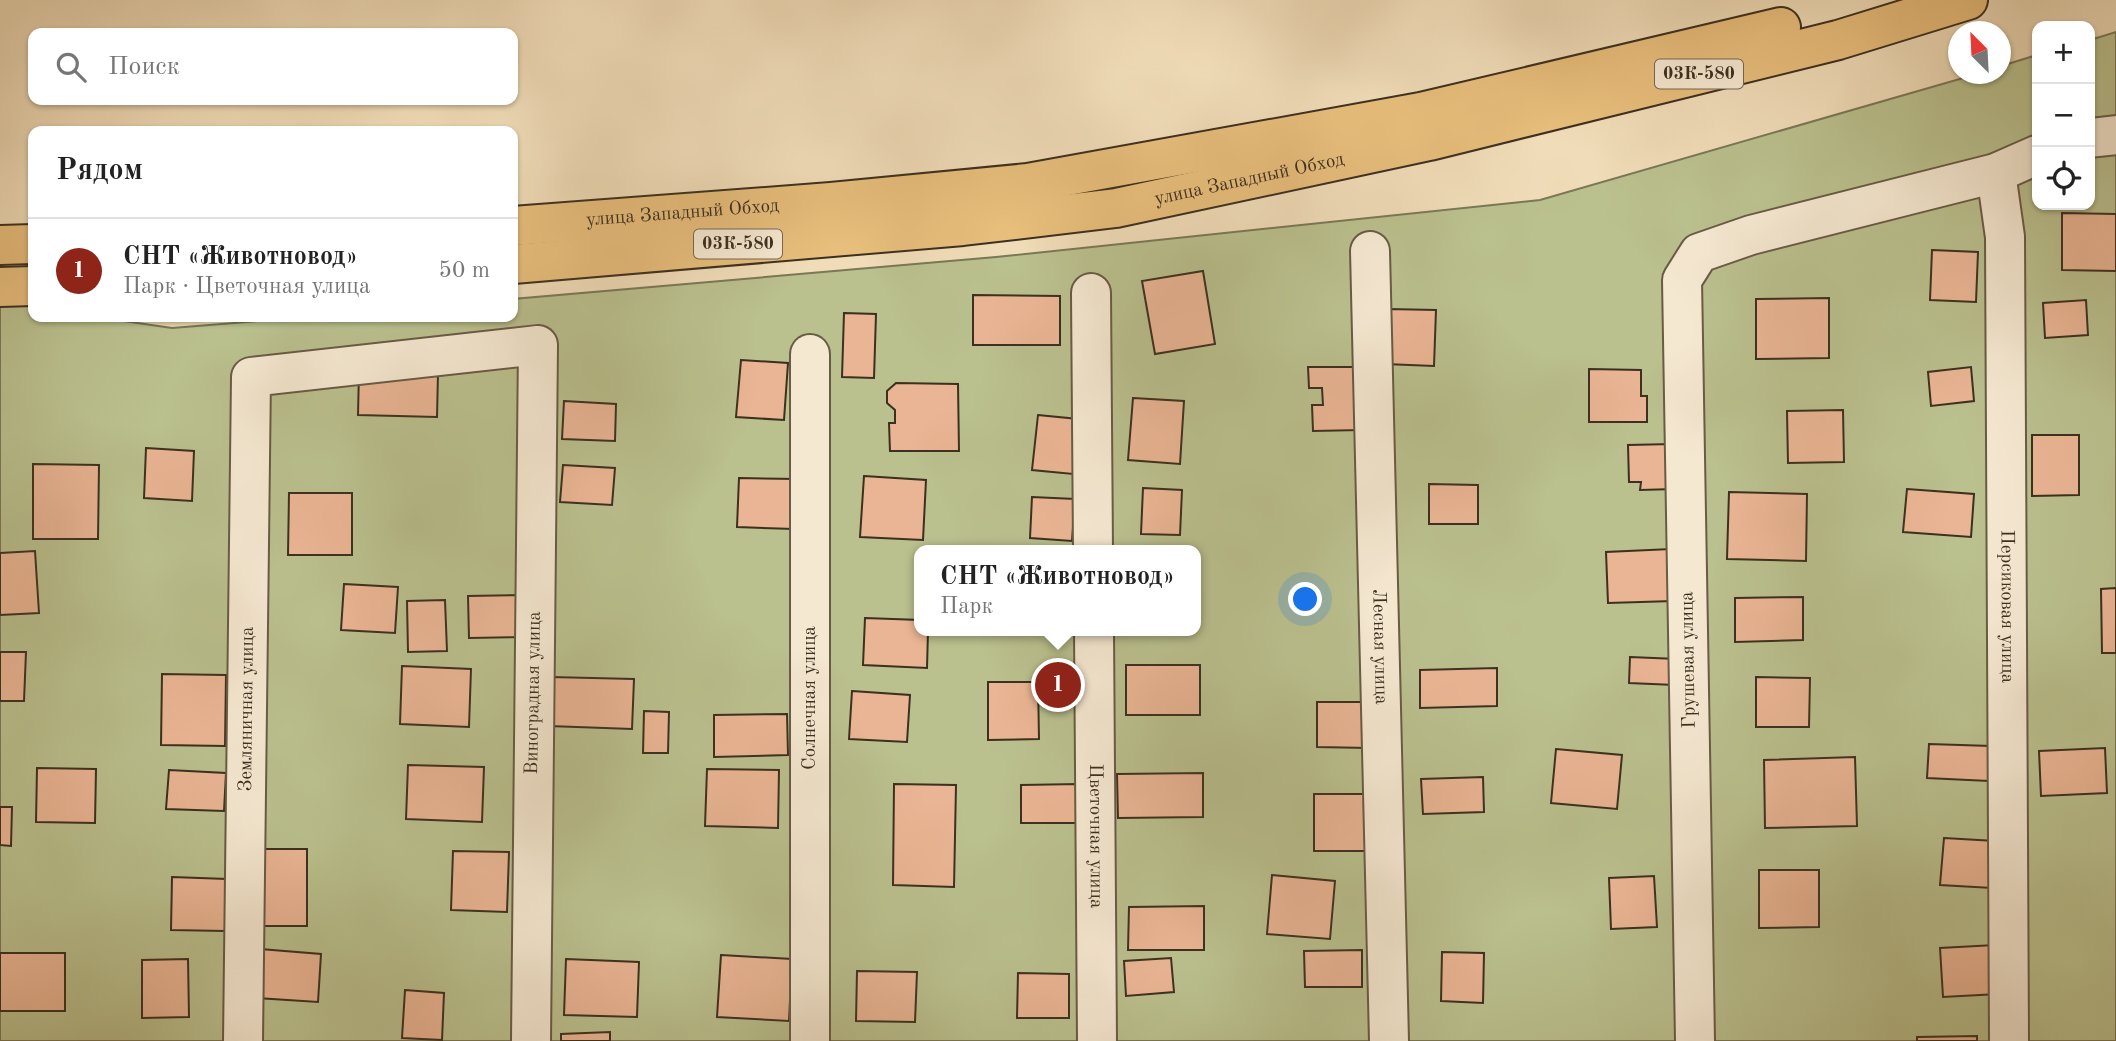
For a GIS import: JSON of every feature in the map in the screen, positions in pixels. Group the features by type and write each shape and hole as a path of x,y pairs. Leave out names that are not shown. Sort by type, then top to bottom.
{"highway":[{"name":"улица Западный Обход","path":"518,226 831,202 1028,183 1421,113 1828,15 1880,0"},
{"name":"улица Западный Обход","path":"518,264 963,226 1116,208 1429,141 1838,40 1968,0"},
{"path":"0,245 28,244"},
{"path":"0,287 28,286"}],"street":[{"path":"2095,137 2116,135"},
{"path":"1996,173 2032,157"},
{"name":"Грушевая улица","path":"1695,1041 1682,280 1699,253 1751,235 1996,173"},
{"name":"Персиковая улица","path":"1996,173 2005,237 2010,1041"},
{"name":"Лесная улица","path":"1370,251 1389,1041"},
{"path":"1091,293 1093,545"},
{"name":"Земляничная улица","path":"243,1041 251,377 538,345"},
{"name":"Виноградная улица","path":"531,1041 538,345"},
{"name":"Солнечная улица","path":"810,354 810,1041"},
{"name":"Цветочная улица","path":"1094,636 1097,1041"}],"green space":[{"path":"2116,32 2116,1041 0,1041 0,302 28,306 28,322 131,322 172,328 246,322 518,322 518,299 996,257 1540,200 1948,82 2011,84 2011,63 2032,57 2032,210 2095,210 2095,38"}],"building":[{"path":"2062,213 2116,214 2116,271 2062,270"},
{"path":"1932,250 1978,252 1976,302 1930,300"},
{"path":"1203,271 1215,344 1155,354 1142,281"},
{"path":"973,295 1060,296 1060,345 973,345"},
{"path":"1829,298 1829,358 1756,359 1756,299"},
{"path":"2086,300 2088,335 2045,338 2043,303"},
{"path":"1387,309 1436,310 1434,366 1385,364"},
{"path":"844,313 876,314 874,378 842,377"},
{"path":"741,360 788,363 784,420 736,417"},
{"path":"1308,367 1360,367 1361,430 1313,431 1312,405 1323,405 1322,388 1309,388"},
{"path":"1971,367 1974,401 1931,406 1928,372"},
{"path":"1589,369 1641,370 1641,396 1647,396 1647,422 1589,422"},
{"path":"359,371 438,373 437,417 358,415"},
{"path":"896,383 958,384 959,451 890,451 889,423 895,423 895,410 887,403 887,391"},
{"path":"1133,398 1184,401 1180,464 1128,460"},
{"path":"564,401 616,404 615,441 562,439"},
{"path":"1843,410 1844,462 1788,463 1787,411"},
{"path":"1038,415 1078,419 1073,474 1032,470"},
{"path":"2032,435 2079,435 2079,495 2032,496"},
{"path":"1673,444 1675,489 1640,490 1641,482 1629,482 1628,445"},
{"path":"146,448 194,451 192,501 144,498"},
{"path":"33,464 99,465 98,539 33,539"},
{"path":"563,465 615,468 612,505 560,502"},
{"path":"864,476 926,480 923,540 860,537"},
{"path":"739,478 796,479 794,529 737,527"},
{"path":"1429,484 1478,485 1478,524 1429,524"},
{"path":"1143,488 1182,490 1180,535 1141,534"},
{"path":"1907,489 1974,494 1971,537 1903,532"},
{"path":"1729,492 1807,494 1806,561 1727,559"},
{"path":"289,493 352,493 352,555 288,555"},
{"path":"1032,497 1075,499 1072,541 1030,538"},
{"path":"1671,549 1673,601 1608,603 1606,552"},
{"path":"35,551 39,613 0,615 0,553"},
{"path":"344,584 398,587 395,633 341,630"},
{"path":"2116,588 2116,653 2102,653 2101,589"},
{"path":"524,595 524,637 469,638 468,596"},
{"path":"1803,597 1803,640 1735,642 1735,598"},
{"path":"445,600 447,651 408,652 407,601"},
{"path":"865,618 914,620 914,636 928,636 927,668 863,665"},
{"path":"0,652 26,652 24,701 0,701"},
{"path":"1630,657 1677,659 1675,685 1629,683"},
{"path":"1126,665 1200,665 1200,715 1126,715"},
{"path":"402,666 471,669 469,727 400,724"},
{"path":"1497,668 1497,706 1420,708 1420,670"},
{"path":"162,674 226,675 225,746 161,745"},
{"path":"550,677 634,679 632,729 549,726"},
{"path":"1756,677 1810,678 1809,727 1756,727"},
{"path":"988,682 1038,682 1039,739 988,740"},
{"path":"852,691 910,695 907,742 849,739"},
{"path":"1317,702 1369,702 1369,748 1317,747"},
{"path":"644,711 669,712 668,753 643,753"},
{"path":"787,714 788,755 714,757 714,715"},
{"path":"1929,744 1991,746 1989,781 1927,778"},
{"path":"2105,748 2107,793 2041,796 2039,751"},
{"path":"1556,749 1622,755 1617,809 1551,803"},
{"path":"1855,757 1857,826 1765,828 1764,760"},
{"path":"408,765 484,767 482,822 406,819"},
{"path":"37,768 96,769 95,823 36,822"},
{"path":"707,769 779,770 778,828 705,826"},
{"path":"169,770 226,773 224,811 166,809"},
{"path":"1203,773 1203,817 1118,818 1117,774"},
{"path":"1483,777 1484,812 1423,814 1421,779"},
{"path":"894,784 956,785 954,887 893,885"},
{"path":"1079,784 1078,823 1021,823 1021,785"},
{"path":"1314,794 1368,794 1368,851 1314,851"},
{"path":"0,807 12,807 11,846 0,845"},
{"path":"1944,838 1995,841 1992,888 1940,885"},
{"path":"252,849 307,849 307,926 253,926"},
{"path":"453,851 509,852 507,912 451,910"},
{"path":"1759,870 1819,870 1819,927 1759,928"},
{"path":"1272,875 1335,881 1330,939 1267,934"},
{"path":"1654,876 1657,927 1611,929 1609,878"},
{"path":"172,877 227,879 225,931 171,930"},
{"path":"1204,906 1204,950 1128,950 1129,907"},
{"path":"1995,945 1998,994 1943,997 1940,948"},
{"path":"260,949 321,954 318,1002 257,998"},
{"path":"1362,950 1362,987 1305,987 1304,951"},
{"path":"1442,952 1484,953 1483,1003 1441,1001"},
{"path":"0,953 65,953 65,1011 0,1011"},
{"path":"721,955 792,959 789,1021 717,1017"},
{"path":"1171,958 1174,992 1126,996 1124,961"},
{"path":"188,959 189,1017 142,1018 142,960"},
{"path":"566,959 639,962 637,1017 564,1015"},
{"path":"857,971 917,972 915,1022 856,1021"},
{"path":"1018,973 1069,974 1069,1018 1017,1018"},
{"path":"405,990 444,993 442,1040 402,1038"},
{"path":"610,1032 610,1041 561,1041 561,1034"},
{"path":"1977,1036 1977,1041 1917,1041 1917,1037"}],"place":[{"name":"СНТ «Животновод»","path":"1058,685"}]}
